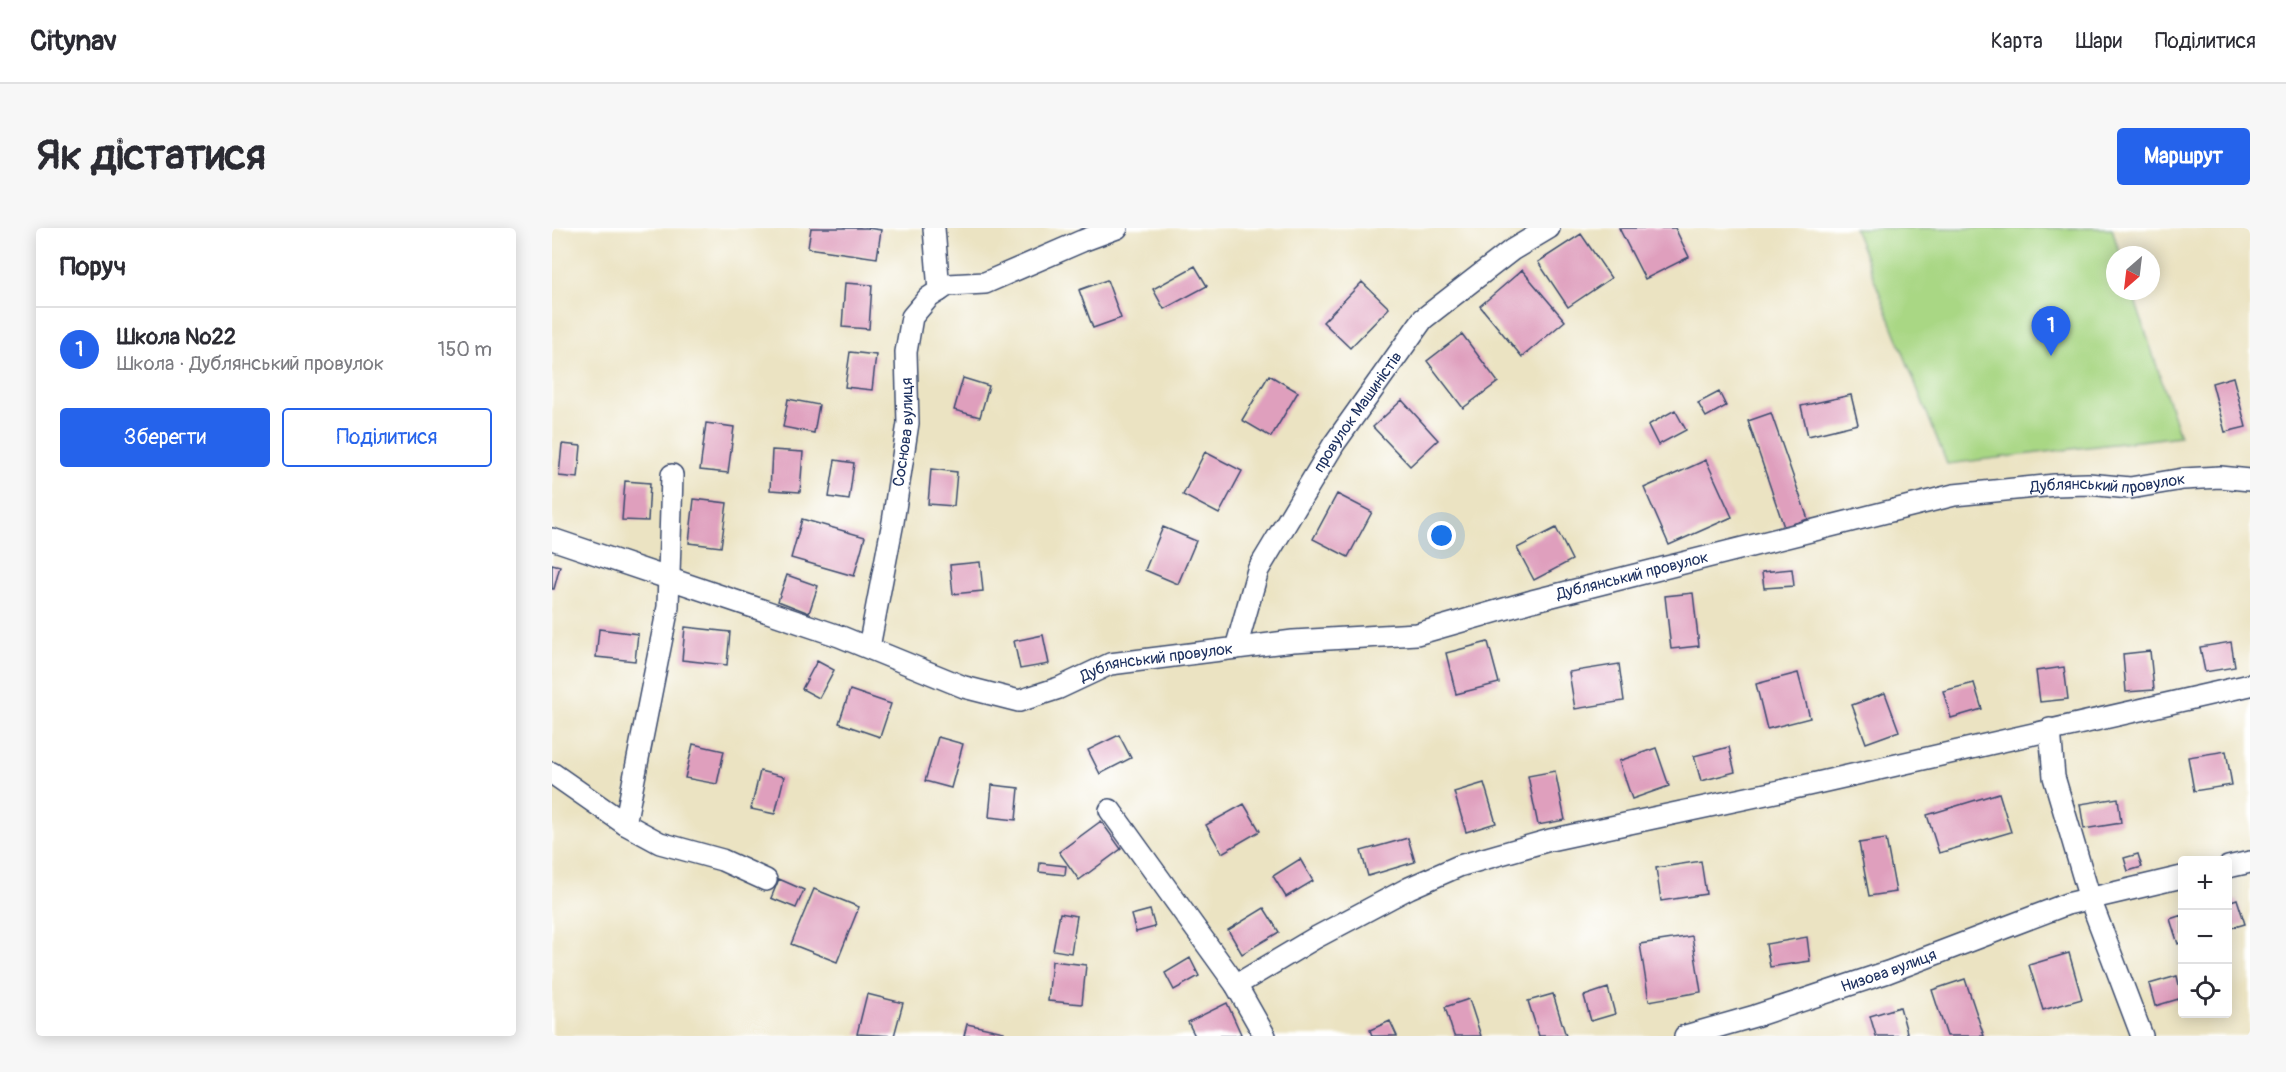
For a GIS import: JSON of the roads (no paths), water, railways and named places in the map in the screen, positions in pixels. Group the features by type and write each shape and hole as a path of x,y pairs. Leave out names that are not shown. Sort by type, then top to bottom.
{"street":[{"path":"934,228 939,291 948,285 985,283 1118,228"},
{"name":"провулок Машиністів","path":"1236,648 1258,570 1334,444 1423,319 1512,250 1549,228"},
{"name":"Соснова вулиця","path":"869,647 893,522 908,423 906,352 912,317 928,298 939,291"},
{"path":"626,824 668,607 672,475"},
{"name":"Дублянський провулок","path":"869,647 964,687 1019,701 1059,688 1110,664 1293,641 1417,634 1532,601 1954,495 2055,485 2088,484 2130,488 2182,478 2220,477 2250,480"},
{"path":"552,539 869,647"},
{"path":"1236,986 1314,938 1409,888 1460,866 1550,840 2250,685"},
{"path":"2049,729 2054,777 2090,899 2142,1036"},
{"path":"552,773 626,824 660,843 722,860 766,880"},
{"path":"1110,810 1236,986 1266,1036"},
{"path":"2232,866 2250,862"},
{"name":"Низова вулиця","path":"1685,1036 1755,1016 1888,972 2067,904 2178,879"}],"place":[{"name":"Школа №22","path":"2051,356"}]}
